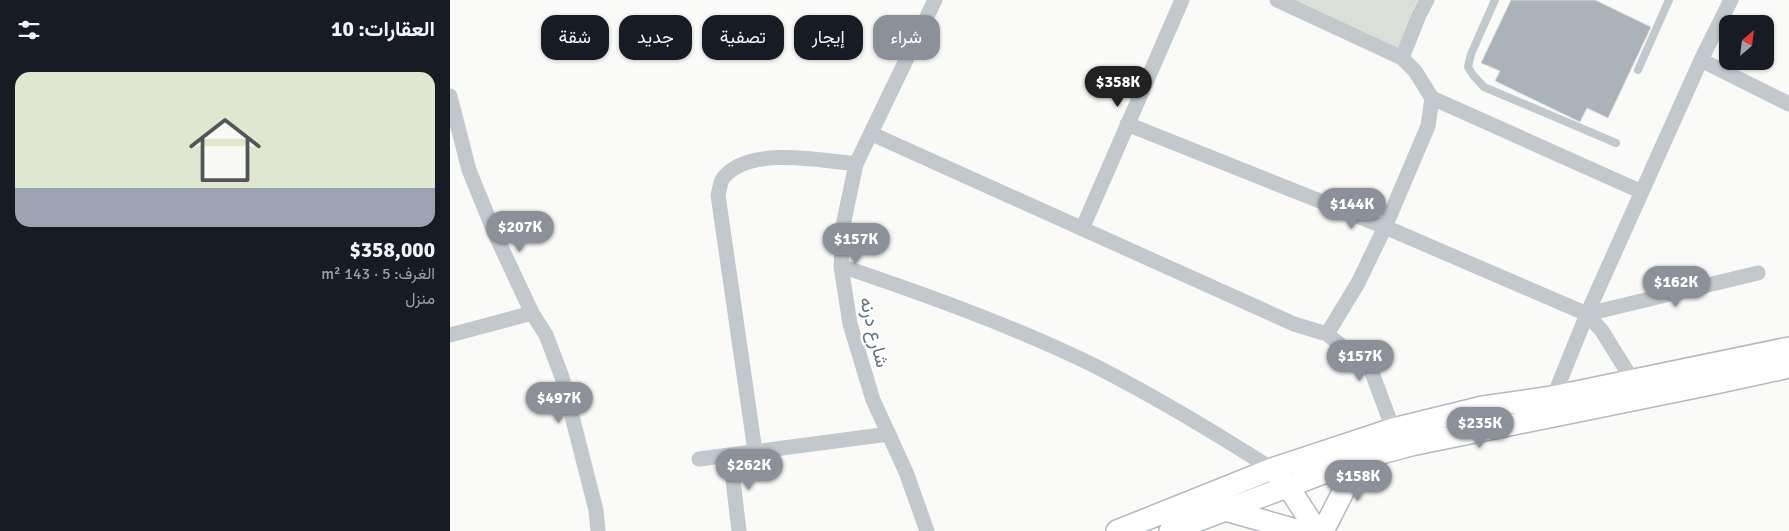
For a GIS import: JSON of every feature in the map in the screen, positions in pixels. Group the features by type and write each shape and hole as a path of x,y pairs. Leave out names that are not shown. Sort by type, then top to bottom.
{"main road":[{"path":"1170,531 1362,458 1551,407 1633,381 1789,348"},
{"path":"1117,531 1272,469 1393,429 1483,408 1551,407 1789,367"},
{"path":"1324,531 1362,458"},
{"path":"1272,469 1287,485 1317,531"},
{"path":"1225,510 1300,531"}],"street":[{"name":"شارع درنه","path":"927,531 906,472 873,400 850,324 841,266 844,221 856,164 935,0"},
{"path":"1082,229 1182,0"},
{"path":"1277,0 1402,58 1415,71 1432,98 1642,192"},
{"path":"1402,58 1427,0"},
{"path":"1551,407 1587,314 1701,60 1730,0"},
{"path":"1701,60 1789,104"},
{"path":"450,96 469,170 495,234 532,313 546,335 562,377 596,510 598,531"},
{"path":"1327,334 1358,283 1385,227 1428,126 1432,98"},
{"path":"1127,124 1385,227 1587,314 1602,331 1633,381"},
{"path":"872,134 1294,324 1327,334 1371,370 1393,429"},
{"path":"755,452 718,195 723,178 736,166 765,158 798,157 856,164"},
{"path":"841,266 925,295 1094,366 1205,426 1272,469"},
{"path":"1587,314 1758,273"},
{"path":"450,335 532,313"},
{"path":"699,459 889,434"},
{"path":"730,455 739,531"}],"lane":[{"path":"1495,0 1471,54 1468,67 1473,75 1484,87 1616,142"},
{"path":"1638,70 1669,0"}],"shaded area":[{"path":"1293,0 1418,0 1398,50"}],"building":[{"path":"1511,0 1595,0 1651,27 1608,118 1587,108 1580,122 1495,81 1500,71 1481,63"}]}
